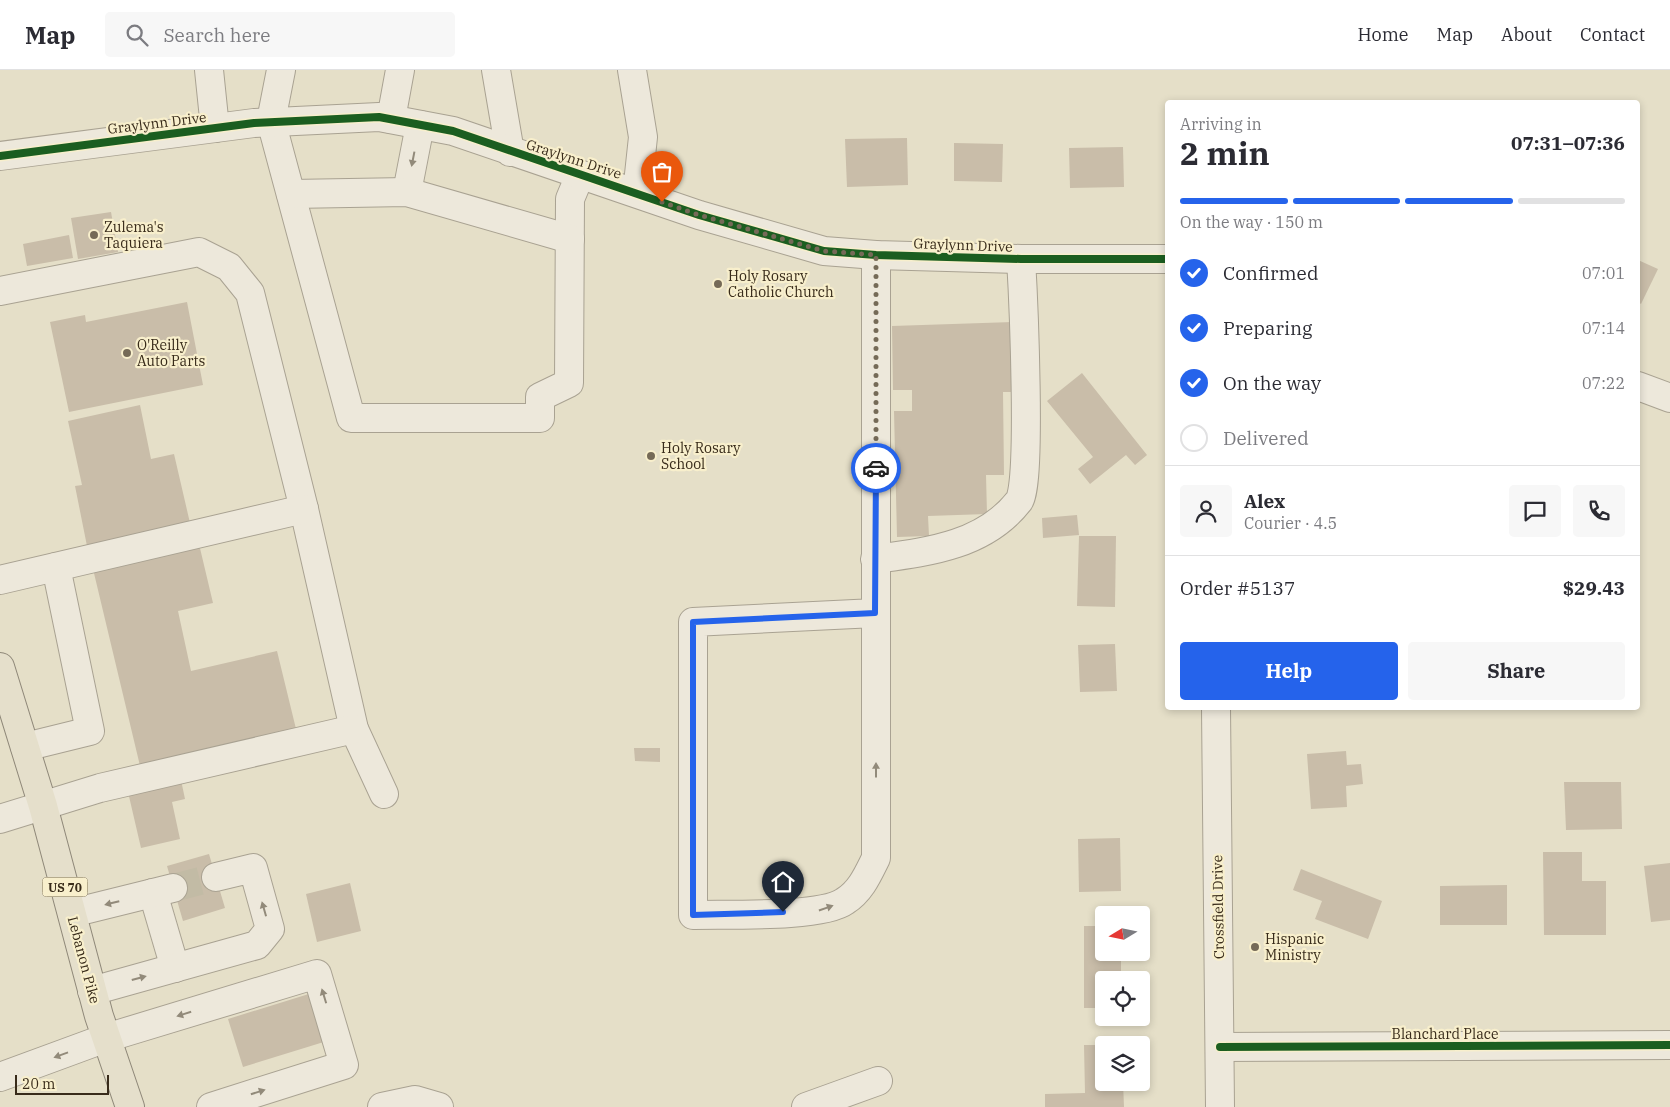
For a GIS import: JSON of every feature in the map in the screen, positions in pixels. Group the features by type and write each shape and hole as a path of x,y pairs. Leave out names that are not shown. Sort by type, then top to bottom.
{"main road":[{"name":"Lebanon Pike","path":"0,667 43,806 92,991 130,1107"}],"street":[{"path":"209,70 215,128"},
{"path":"281,70 271,121 351,418 540,418 540,397 569,383 570,200 580,175"},
{"path":"390,119 400,70"},
{"path":"496,70 510,152"},
{"path":"632,70 643,137 637,193"},
{"name":"Graylynn Drive","path":"0,156 271,121 379,118 452,131 699,215 824,251 876,255 1022,259 1165,259"},
{"path":"407,192 420,125"},
{"path":"291,194 407,192 570,239"},
{"path":"0,292 199,252 229,267 250,293 304,509 354,729 384,794"},
{"path":"875,613 693,622 693,915 819,911 845,902 863,884 876,858 876,255"},
{"path":"876,559 933,551 963,542 999,521 1021,500 1025,476 1026,345 1022,259"},
{"path":"1640,387 1670,398"},
{"path":"0,580 304,509"},
{"path":"25,747 90,732 56,567"},
{"name":"Crossfield Drive","path":"1216,710 1220,1107"},
{"path":"0,820 100,788 354,729"},
{"path":"92,991 257,946 270,929 252,868 216,876"},
{"path":"72,913 163,890 175,968"},
{"path":"0,1077 106,1038 317,974 344,1065 211,1107"},
{"name":"Blanchard Place","path":"1220,1047 1670,1045"},
{"path":"806,1107 878,1081"},
{"path":"382,1107 415,1100 439,1107"}],"building":[{"path":"907,138 908,185 847,187 845,139"},
{"path":"954,143 1003,144 1002,182 954,181"},
{"path":"1123,147 1124,187 1070,188 1069,148"},
{"name":"Zulema's Taquiera","path":"111,212 118,252 78,259 71,218"},
{"path":"69,235 73,258 27,266 23,244"},
{"path":"1640,261 1658,269 1640,303"},
{"name":"O'Reilly Auto Parts","path":"187,302 203,385 69,412 50,322 85,315 86,322"},
{"path":"1013,322 1015,392 1003,392 1004,475 986,475 987,514 928,516 929,536 897,537 894,411 912,411 912,390 893,390 892,326"},
{"path":"1082,373 1147,455 1135,465 1126,455 1090,484 1078,469 1093,457 1047,401"},
{"path":"140,405 151,459 174,454 190,523 87,546 75,486 82,485 68,421"},
{"path":"1077,515 1079,535 1043,538 1042,518"},
{"path":"1079,536 1116,536 1115,607 1077,606"},
{"path":"199,544 213,603 178,611 191,671 277,651 297,733 141,770 93,569"},
{"path":"1115,644 1117,691 1080,692 1078,645"},
{"path":"634,748 660,748 660,762 635,761"},
{"path":"1346,751 1347,765 1361,764 1363,784 1346,786 1347,807 1311,809 1307,754"},
{"path":"181,780 185,799 172,802 180,839 141,848 128,792"},
{"path":"1564,782 1621,782 1622,829 1566,830"},
{"path":"1120,838 1121,891 1079,892 1078,839"},
{"path":"1543,852 1582,852 1582,881 1606,881 1606,935 1544,935"},
{"path":"209,854 225,908 183,921 167,866"},
{"path":"1670,863 1670,920 1651,922 1644,866"},
{"path":"1301,869 1382,901 1368,939 1315,919 1322,901 1293,890"},
{"path":"350,883 361,931 317,942 306,894"},
{"path":"1507,885 1507,925 1440,925 1440,886"},
{"path":"1084,926 1095,926 1095,961 1121,961 1121,971 1095,971 1095,1008 1084,1008"},
{"path":"312,993 327,1041 243,1067 228,1019"},
{"path":"1084,1045 1095,1045 1095,1091 1123,1091 1124,1107 1045,1107 1045,1094 1085,1093"}],"tunnel":[{"path":"173,888 216,877"}],"cycle path":[{"path":"0,156 254,123 379,117 453,131 699,215 824,251 876,255 1021,259 1165,259"},
{"path":"1220,1047 1670,1045"}],"way so far":[{"path":"662,202 699,215 824,251 876,255 876,468"}],"place":[{"name":"Zulema's Taquiera","path":"94,235"},
{"name":"Holy Rosary Catholic Church","path":"718,284"},
{"name":"O'Reilly Auto Parts","path":"127,353"},
{"name":"Holy Rosary School","path":"651,456"},
{"name":"Hispanic Ministry","path":"1255,947"}],"route":[{"path":"783,912 693,915 693,622 875,613 876,468"}]}
